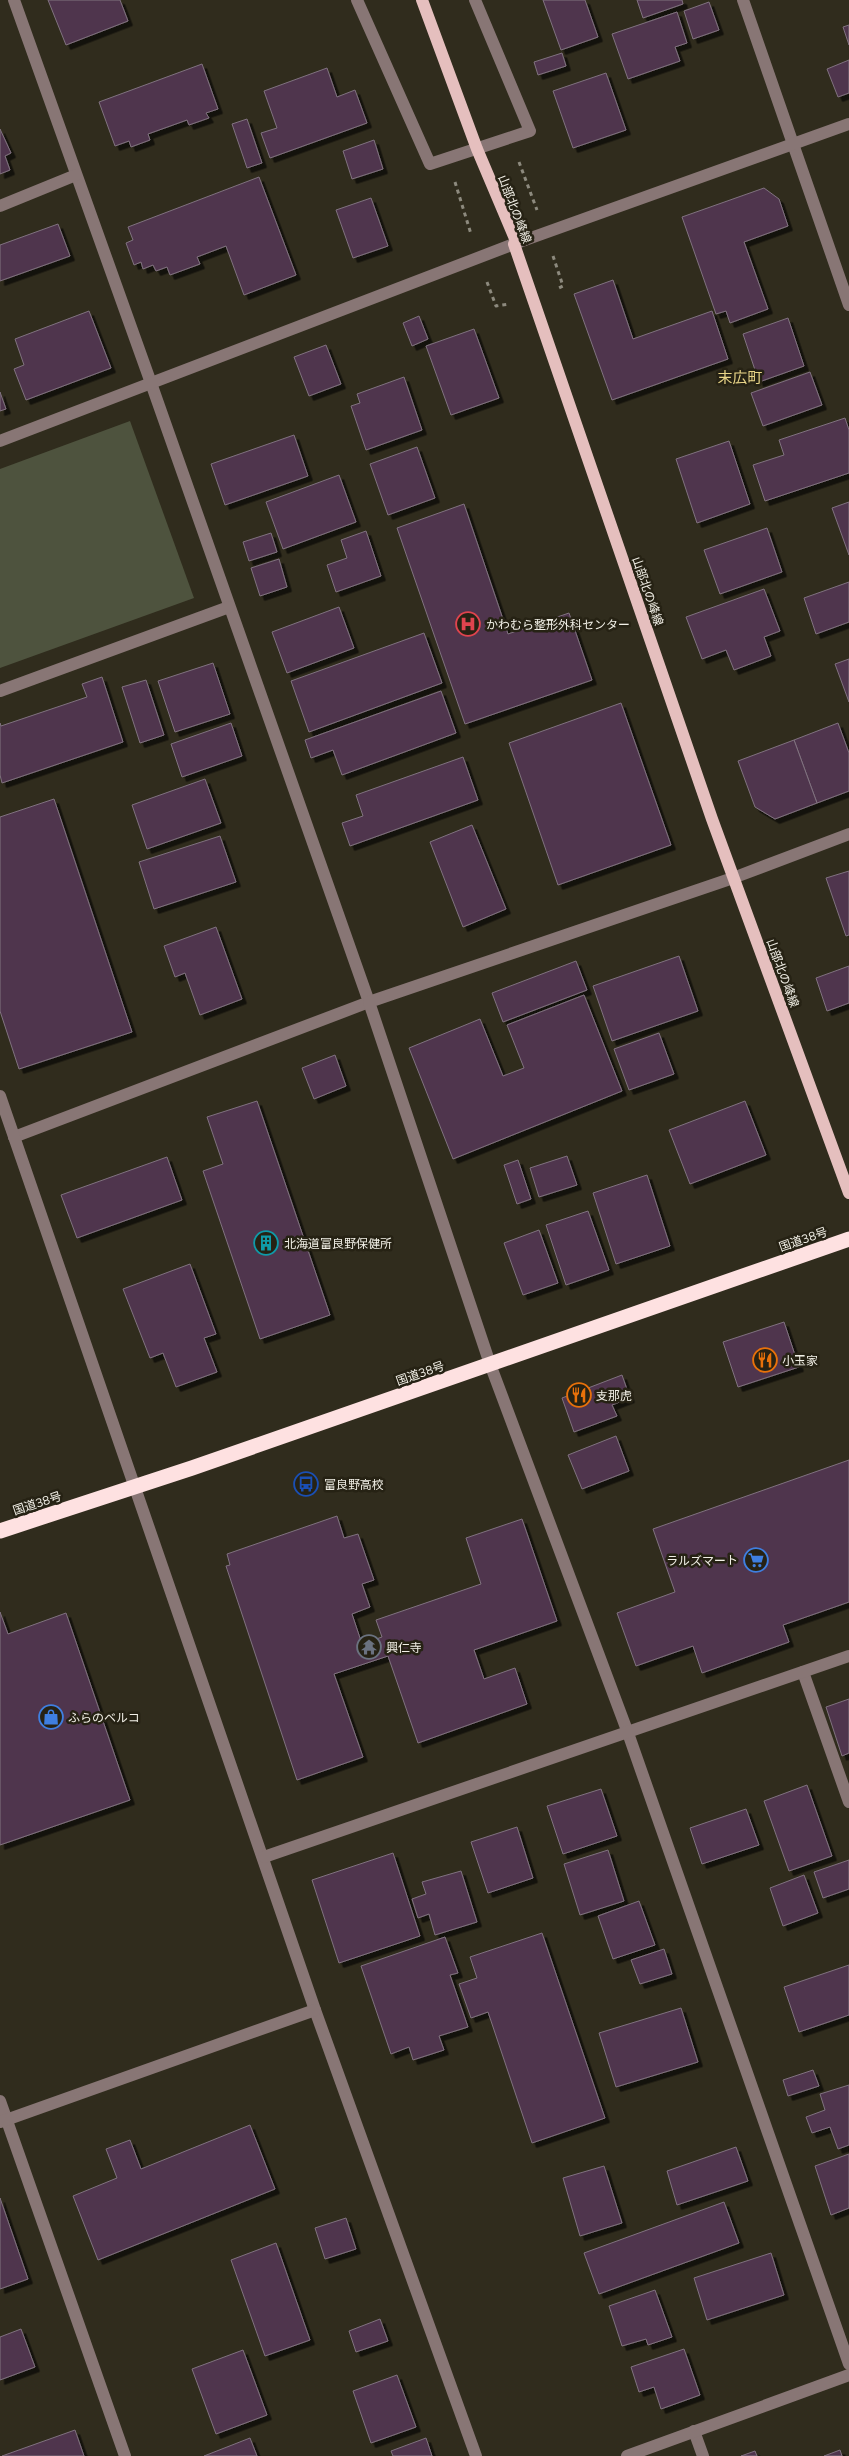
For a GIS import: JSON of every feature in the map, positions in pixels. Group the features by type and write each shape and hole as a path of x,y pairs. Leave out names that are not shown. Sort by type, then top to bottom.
{"highway":[{"name":"国道38号","path":"0,1531 849,1239"}],"main road":[{"name":"山部北の峰線","path":"422,0 477,149 516,241 514,244 733,878 849,1192"}],"street":[{"path":"14,0 369,1002 490,1364 628,1733 849,2364"},
{"path":"358,0 430,164 530,131 475,0"},
{"path":"744,0 849,305"},
{"path":"0,441 514,244 849,124"},
{"path":"0,206 76,175"},
{"path":"0,691 229,606"},
{"path":"14,1137 369,1002 733,878 849,834"},
{"path":"0,1096 119,1445 264,1857 315,2010 476,2456"},
{"path":"264,1857 849,1656"},
{"path":"803,1672 849,1802"},
{"path":"3,2121 315,2010"},
{"path":"0,2101 3,2121 125,2456"},
{"path":"627,2456 849,2375"},
{"path":"694,2432 703,2456"}],"green space":[{"path":"130,421 194,598 0,668 0,469"}],"building":[{"path":"48,0 120,0 128,21 66,45"},
{"path":"543,0 585,0 598,37 561,50"},
{"path":"637,0 682,0 683,4 643,18"},
{"path":"709,2 719,30 693,39 684,11"},
{"path":"677,12 687,43 675,47 680,61 628,79 612,34"},
{"path":"849,25 849,45 843,27"},
{"path":"562,53 566,66 538,75 534,62"},
{"path":"849,60 849,93 838,97 827,69"},
{"path":"202,64 218,109 206,113 209,118 189,125 187,120 148,134 150,140 131,147 129,141 115,146 99,102"},
{"path":"327,68 337,97 355,90 367,123 270,158 261,133 277,128 264,91"},
{"path":"606,73 626,130 573,148 553,91"},
{"path":"247,119 262,163 247,168 232,124"},
{"path":"0,129 11,153 5,156 10,170 0,174"},
{"path":"374,140 383,169 352,179 343,151"},
{"path":"259,177 296,275 244,295 226,246 197,257 200,264 170,275 167,267 156,271 153,265 143,269 141,262 134,265 126,243 133,240 128,227"},
{"path":"764,188 779,199 788,226 744,242 768,309 730,323 726,311 716,314 682,217"},
{"path":"371,198 388,246 353,258 336,210"},
{"path":"58,224 70,256 0,281 0,245"},
{"path":"613,280 633,339 712,311 728,359 612,400 574,294"},
{"path":"89,311 111,368 26,400 14,369 24,365 15,339"},
{"path":"419,316 428,339 412,346 403,323"},
{"path":"788,318 804,366 759,382 743,334"},
{"path":"474,329 499,398 451,415 426,346"},
{"path":"326,345 341,384 309,396 294,357"},
{"path":"810,372 822,405 763,426 751,393"},
{"path":"404,377 422,430 366,450 351,406 360,403 357,394"},
{"path":"0,392 6,409 0,411"},
{"path":"845,418 849,430 849,473 765,501 753,465 784,455 779,440"},
{"path":"294,435 308,476 225,505 211,464"},
{"path":"729,441 750,504 697,523 676,459"},
{"path":"417,447 435,498 388,515 370,464"},
{"path":"339,475 356,522 283,549 266,502"},
{"path":"849,502 849,555 832,508"},
{"name":"かわむら整形外科センター","path":"464,504 508,634 569,613 592,680 465,724 397,528"},
{"path":"767,528 782,572 720,594 704,550"},
{"path":"366,531 381,576 336,592 327,565 347,558 341,540"},
{"path":"271,533 277,552 249,561 243,542"},
{"path":"279,559 287,587 260,596 251,568"},
{"path":"849,582 849,622 816,634 804,598"},
{"path":"764,589 780,631 764,637 771,656 734,670 726,650 702,659 686,617"},
{"path":"339,607 354,648 287,673 272,632"},
{"path":"424,633 442,683 309,732 291,681"},
{"path":"849,659 849,702 835,664"},
{"path":"213,663 230,714 175,732 158,681"},
{"path":"102,677 123,742 2,783 0,775 0,723 1,726 87,697 82,684"},
{"path":"146,680 164,735 140,743 122,687"},
{"path":"441,691 456,733 342,775 333,750 311,758 305,740"},
{"path":"621,703 671,845 558,885 509,743"},
{"path":"231,723 242,756 182,777 171,744"},
{"path":"838,723 849,753 849,791 817,803 794,740"},
{"path":"794,740 817,803 775,819 755,807 738,761"},
{"path":"463,757 478,800 350,846 342,823 363,816 356,795"},
{"path":"205,779 221,823 147,849 132,805"},
{"path":"54,799 132,1032 19,1069 0,1011 0,817"},
{"path":"472,825 506,909 463,927 430,842"},
{"path":"220,836 236,882 154,909 139,862"},
{"path":"849,871 849,935 846,936 826,878"},
{"path":"216,927 242,999 200,1015 185,973 175,977 164,946"},
{"path":"679,956 698,1011 612,1041 593,986"},
{"path":"576,961 587,990 503,1022 492,993"},
{"path":"849,966 849,1003 827,1011 816,978"},
{"path":"584,995 622,1091 453,1159 409,1048 480,1019 503,1076 524,1068 507,1025"},
{"path":"659,1033 674,1074 629,1090 614,1049"},
{"path":"335,1055 346,1086 314,1099 302,1068"},
{"name":"北海道富良野保健所","path":"257,1101 330,1315 260,1339 203,1171 223,1164 207,1117"},
{"path":"745,1101 766,1155 690,1184 669,1130"},
{"path":"567,1156 577,1185 539,1197 530,1168"},
{"path":"167,1157 182,1200 77,1238 61,1195"},
{"path":"518,1160 531,1199 517,1204 504,1165"},
{"path":"647,1175 670,1246 616,1264 593,1193"},
{"path":"588,1211 609,1270 566,1285 546,1225"},
{"path":"539,1230 558,1283 523,1295 504,1243"},
{"path":"190,1264 216,1334 204,1338 217,1372 176,1387 163,1353 150,1358 123,1289"},
{"path":"784,1322 799,1367 738,1387 723,1342"},
{"path":"622,1375 630,1398 612,1405 617,1416 574,1432 562,1398"},
{"path":"616,1436 629,1471 582,1489 568,1455"},
{"name":"ラルズマート","path":"849,1460 849,1602 783,1625 789,1642 702,1673 693,1646 636,1666 617,1613 675,1592 653,1529"},
{"name":"興仁寺","path":"337,1516 344,1538 358,1534 374,1580 362,1584 370,1607 352,1614 362,1644 382,1637 376,1620 481,1584 466,1538 522,1519 557,1621 474,1650 484,1679 515,1668 527,1704 418,1743 388,1656 334,1674 363,1757 297,1780 226,1566 230,1565 227,1554"},
{"name":"ふらのベルコ","path":"0,1612 8,1634 66,1613 130,1800 0,1845"},
{"path":"849,1699 849,1753 842,1756 826,1707"},
{"path":"807,1785 832,1856 789,1871 764,1801"},
{"path":"601,1789 617,1836 563,1854 547,1806"},
{"path":"746,1809 759,1845 702,1864 690,1828"},
{"path":"517,1827 533,1878 488,1893 471,1842"},
{"path":"608,1850 624,1901 580,1915 564,1864"},
{"path":"393,1853 420,1936 339,1963 312,1880"},
{"path":"849,1860 849,1889 823,1898 814,1872"},
{"path":"461,1871 477,1922 435,1935 429,1914 418,1918 412,1899 426,1894 422,1882"},
{"path":"804,1875 818,1913 783,1926 770,1888"},
{"path":"639,1901 655,1945 613,1959 598,1916"},
{"path":"542,1933 605,2118 532,2143 488,2012 471,2018 459,1984 477,1978 470,1957"},
{"path":"445,1937 458,1973 450,1975 468,2027 439,2036 444,2050 413,2060 409,2047 391,2054 361,1966"},
{"path":"664,1949 672,1974 640,1984 631,1960"},
{"path":"849,1965 849,2015 799,2032 784,1987"},
{"path":"681,2008 698,2062 616,2087 599,2033"},
{"path":"813,2070 819,2086 788,2096 783,2080"},
{"path":"849,2085 849,2145 838,2149 830,2127 812,2133 806,2117 825,2110 820,2094"},
{"path":"250,2125 275,2189 98,2260 73,2196 117,2178 106,2149 130,2140 141,2169"},
{"path":"736,2147 748,2181 677,2205 667,2171"},
{"path":"849,2154 849,2208 831,2215 815,2166"},
{"path":"604,2166 622,2223 580,2236 563,2178"},
{"path":"0,2198 28,2279 0,2289"},
{"path":"724,2202 739,2243 599,2294 584,2253"},
{"path":"346,2218 356,2249 325,2259 315,2228"},
{"path":"276,2243 310,2340 265,2356 231,2260"},
{"path":"771,2253 784,2295 707,2320 694,2278"},
{"path":"655,2290 672,2337 648,2345 646,2339 622,2346 609,2306"},
{"path":"380,2319 388,2341 356,2352 349,2331"},
{"path":"21,2329 35,2367 0,2380 0,2337"},
{"path":"684,2349 700,2395 661,2409 654,2387 639,2392 631,2367"},
{"path":"243,2350 267,2415 216,2434 192,2369"},
{"path":"397,2375 416,2427 371,2443 353,2391"},
{"path":"75,2430 84,2456 2,2456"},
{"path":"250,2438 257,2456 204,2456"},
{"path":"426,2438 432,2456 393,2456 391,2451"},
{"path":"840,2450 842,2456 824,2456"},
{"path":"755,2451 757,2456 741,2456"}],"place":[{"name":"かわむら整形外科センター","path":"468,624"},
{"name":"北海道富良野保健所","path":"266,1243"},
{"name":"小玉家","path":"765,1360"},
{"name":"支那虎","path":"579,1395"},
{"name":"富良野高校","path":"306,1484"},
{"name":"ラルズマート","path":"756,1560"},
{"name":"興仁寺","path":"369,1647"},
{"name":"ふらのベルコ","path":"51,1717"}],"district":[{"name":"末広町","path":"740,377"}]}
